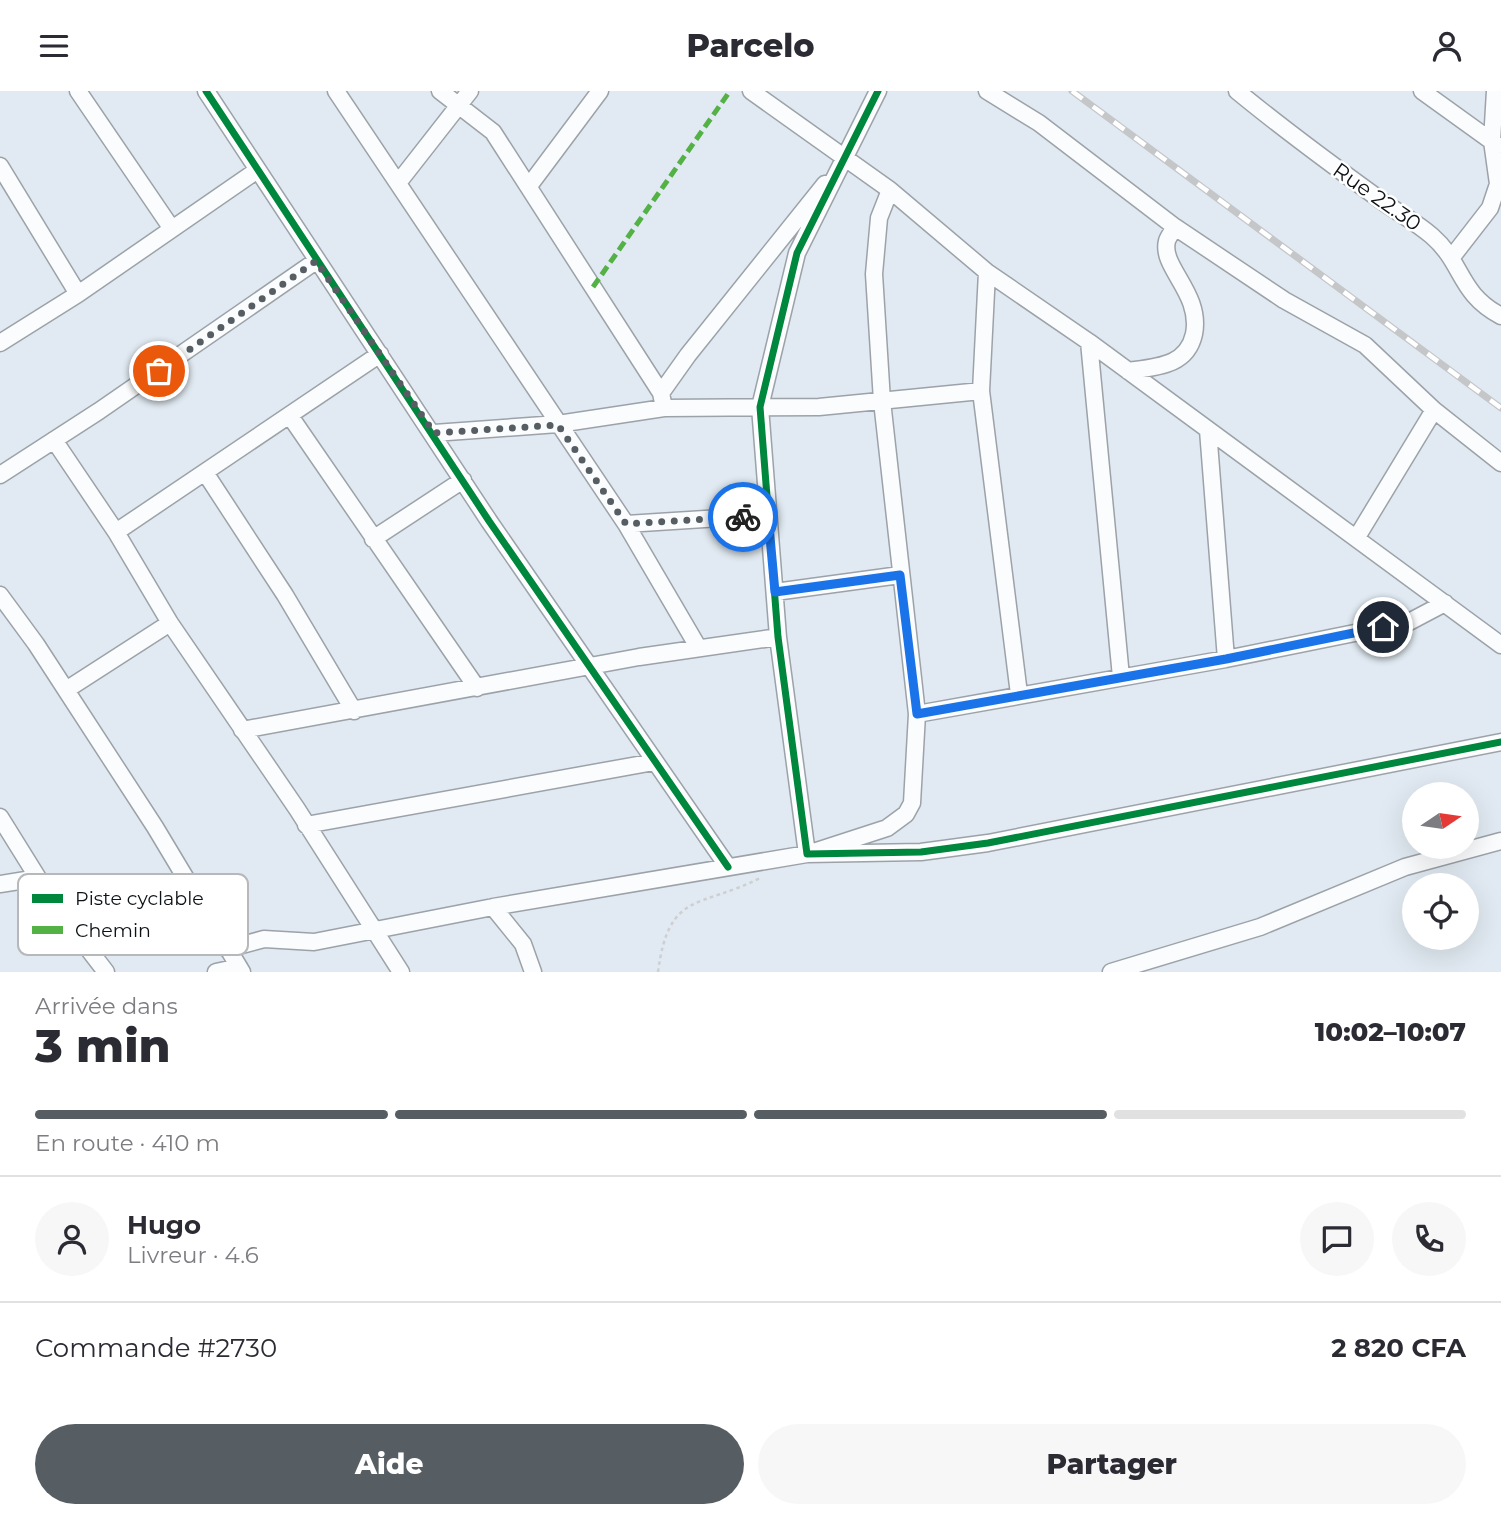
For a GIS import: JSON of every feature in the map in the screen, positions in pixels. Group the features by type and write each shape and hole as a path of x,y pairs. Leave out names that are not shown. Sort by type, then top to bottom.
{"street":[{"path":"78,91 172,229"},
{"path":"206,91 256,171 588,666 728,867"},
{"path":"336,91 626,524 698,647"},
{"path":"440,91 493,132 663,401"},
{"path":"398,183 470,91"},
{"path":"529,186 600,91"},
{"path":"751,91 890,190 987,272 1089,342 1501,645"},
{"path":"807,854 778,637 760,407 797,253 847,158 878,91"},
{"path":"987,91 1039,123 1175,227 1284,300 1365,345 1434,410 1501,463"},
{"name":"Rue 22.30","path":"1237,91 1290,135 1432,235 1452,257 1464,286 1485,307 1501,316"},
{"path":"1422,91 1496,145"},
{"path":"1452,257 1490,208 1498,184 1495,91"},
{"path":"663,401 688,355 847,158"},
{"path":"0,166 78,294"},
{"path":"0,343 78,294 256,171"},
{"path":"807,854 887,828 906,814 912,803 917,714 882,401 874,274 879,218 890,190"},
{"path":"1128,371 1181,359 1189,350 1196,321 1193,302 1167,256 1167,241 1175,227"},
{"path":"0,475 316,261"},
{"path":"987,272 981,391 1019,694"},
{"path":"1089,342 1121,677"},
{"path":"116,532 206,474 380,354"},
{"path":"434,433 558,425 663,401 760,407 819,407 981,391"},
{"path":"1357,537 1434,410"},
{"path":"290,416 477,688"},
{"path":"1208,430 1226,659"},
{"path":"54,440 116,532 170,623 401,972"},
{"path":"206,474 310,635 354,711"},
{"path":"373,539 463,480"},
{"path":"626,524 768,515"},
{"path":"775,592 900,575"},
{"path":"0,595 66,690 183,874"},
{"path":"917,714 1226,659 1409,622 1445,603"},
{"path":"66,690 170,623"},
{"path":"242,730 588,666 698,647 778,637"},
{"path":"248,943 264,939 314,942 493,907 807,854 921,852 988,842 1501,742"},
{"path":"306,825 654,762"},
{"path":"0,817 36,874"},
{"path":"1111,972 1260,927 1405,867 1501,841"},
{"path":"0,884 18,881"},
{"path":"493,907 523,944 533,972"},
{"path":"94,955 106,972"},
{"path":"216,972 240,970 231,955"}],"path":[{"path":"658,972 661,944 672,920 687,905 731,893 764,876"}],"railway":[{"path":"1072,91 1501,408"}],"marked path":[{"path":"593,287 730,91"}],"cycle path":[{"path":"206,91 489,521 728,867"},
{"path":"878,91 797,253 760,407 778,637 807,854 921,852 988,843 1501,742"}],"way so far":[{"path":"159,371 316,261 434,433 558,425 626,524 743,517"}],"route":[{"path":"743,517 768,515 775,592 900,575 917,714 1226,659 1383,627"}]}
